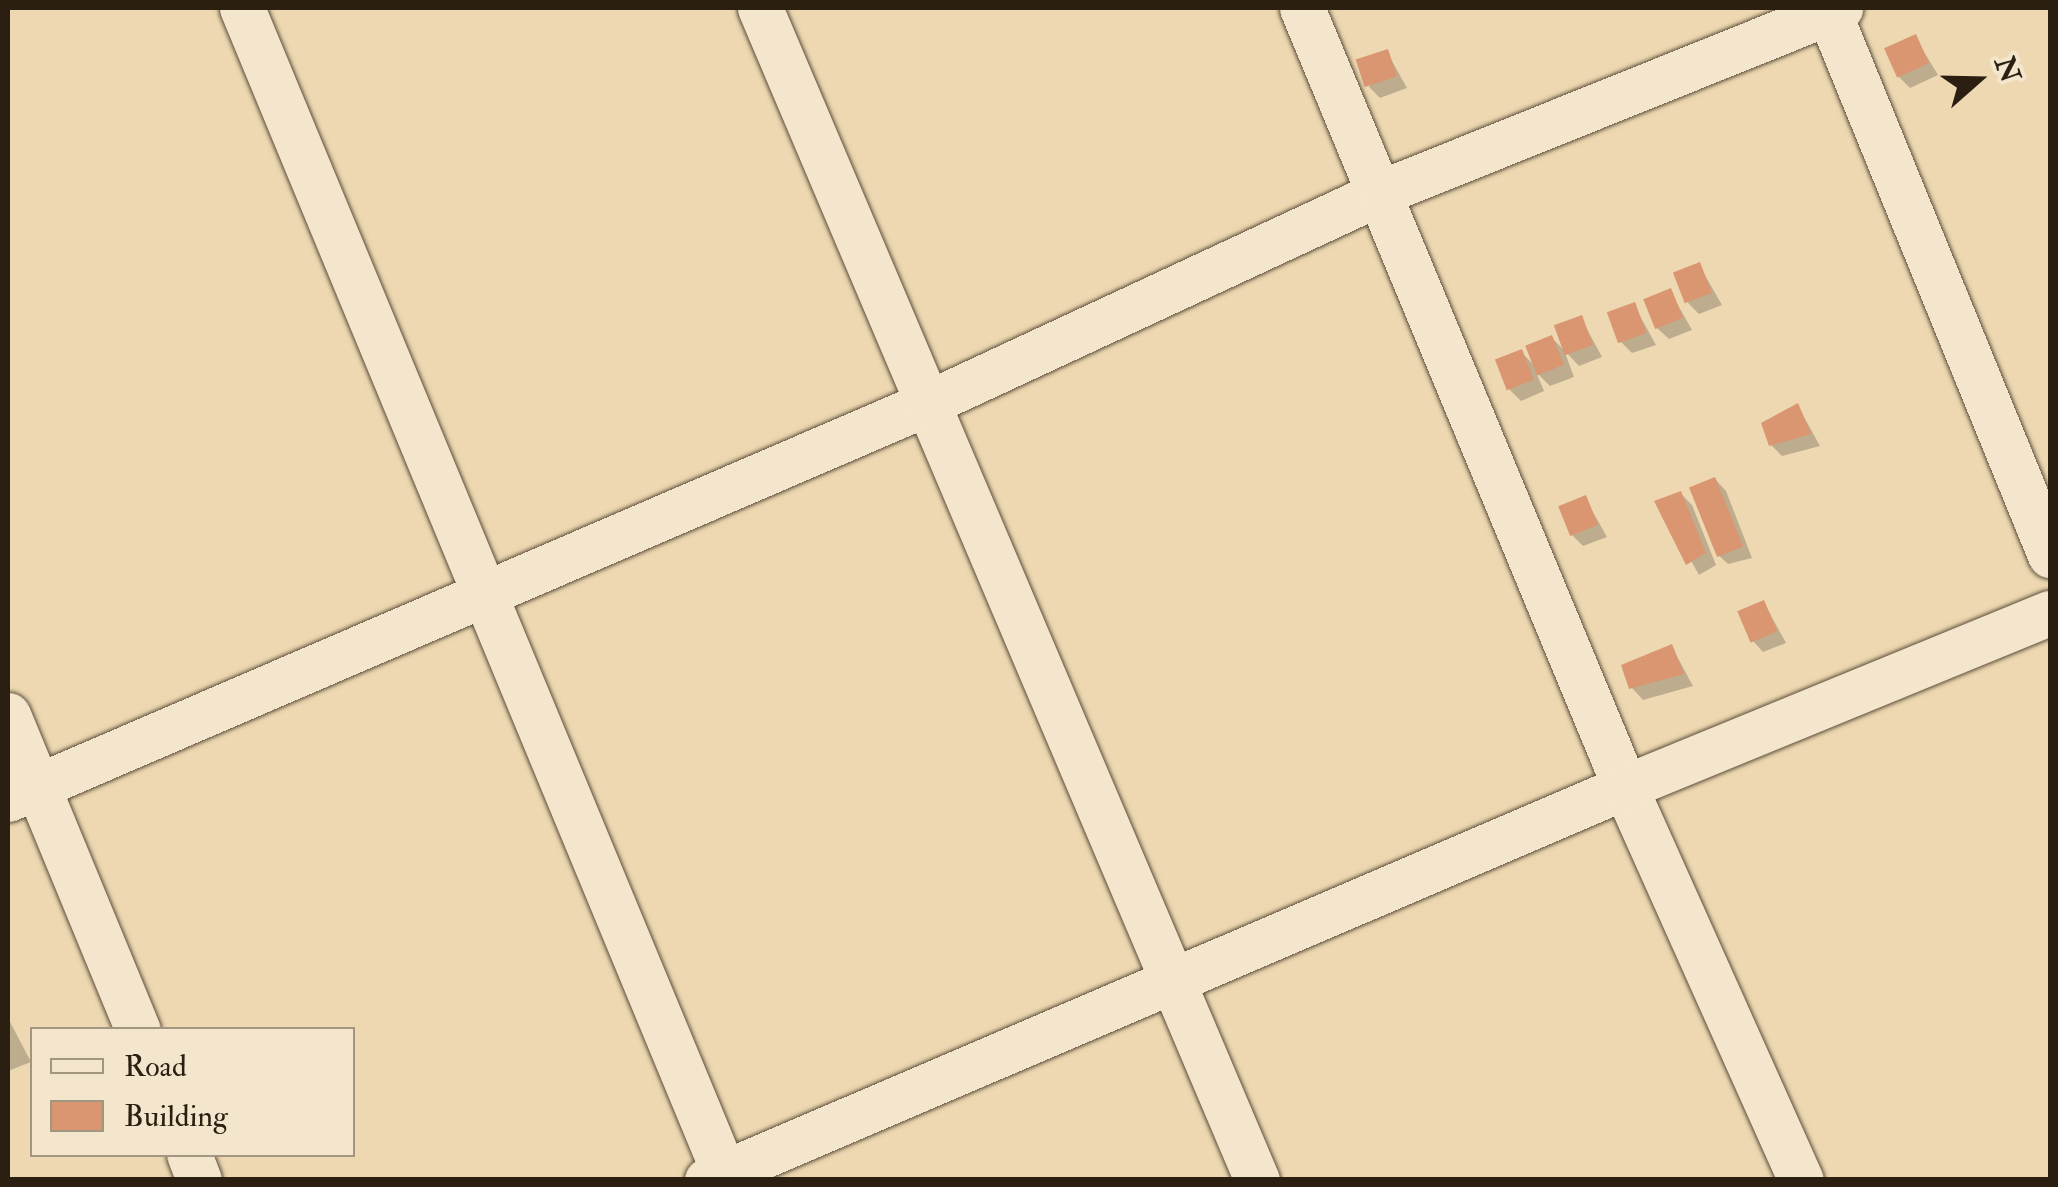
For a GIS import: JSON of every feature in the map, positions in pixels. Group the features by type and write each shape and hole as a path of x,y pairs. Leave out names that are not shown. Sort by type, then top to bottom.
{"street":[{"path":"242,8 720,1177 1176,984 1625,787 2050,613"},
{"path":"760,8 1258,1180"},
{"path":"1302,8 1382,192 1625,787 1801,1180"},
{"path":"23,793 480,591 928,403 1382,192 1832,9 2050,555"},
{"path":"8,715 23,793 137,1027"}],"building":[{"path":"1916,34 1929,63 1897,77 1884,48"},
{"path":"1388,49 1397,77 1365,87 1356,60"},
{"path":"1700,262 1712,293 1685,303 1673,272"},
{"path":"1671,288 1683,318 1655,329 1643,299"},
{"path":"1635,302 1646,333 1618,343 1607,312"},
{"path":"1582,315 1593,345 1565,355 1554,325"},
{"path":"1552,335 1564,365 1537,376 1525,346"},
{"path":"1522,349 1534,380 1507,390 1495,359"},
{"path":"1798,403 1811,434 1769,446 1761,423"},
{"path":"1715,477 1743,547 1717,557 1689,487"},
{"path":"1681,491 1706,553 1686,565 1654,501"},
{"path":"1586,495 1598,525 1570,536 1558,506"},
{"path":"1764,600 1777,631 1751,643 1737,611"},
{"path":"1672,644 1684,674 1629,689 1621,665"}]}
